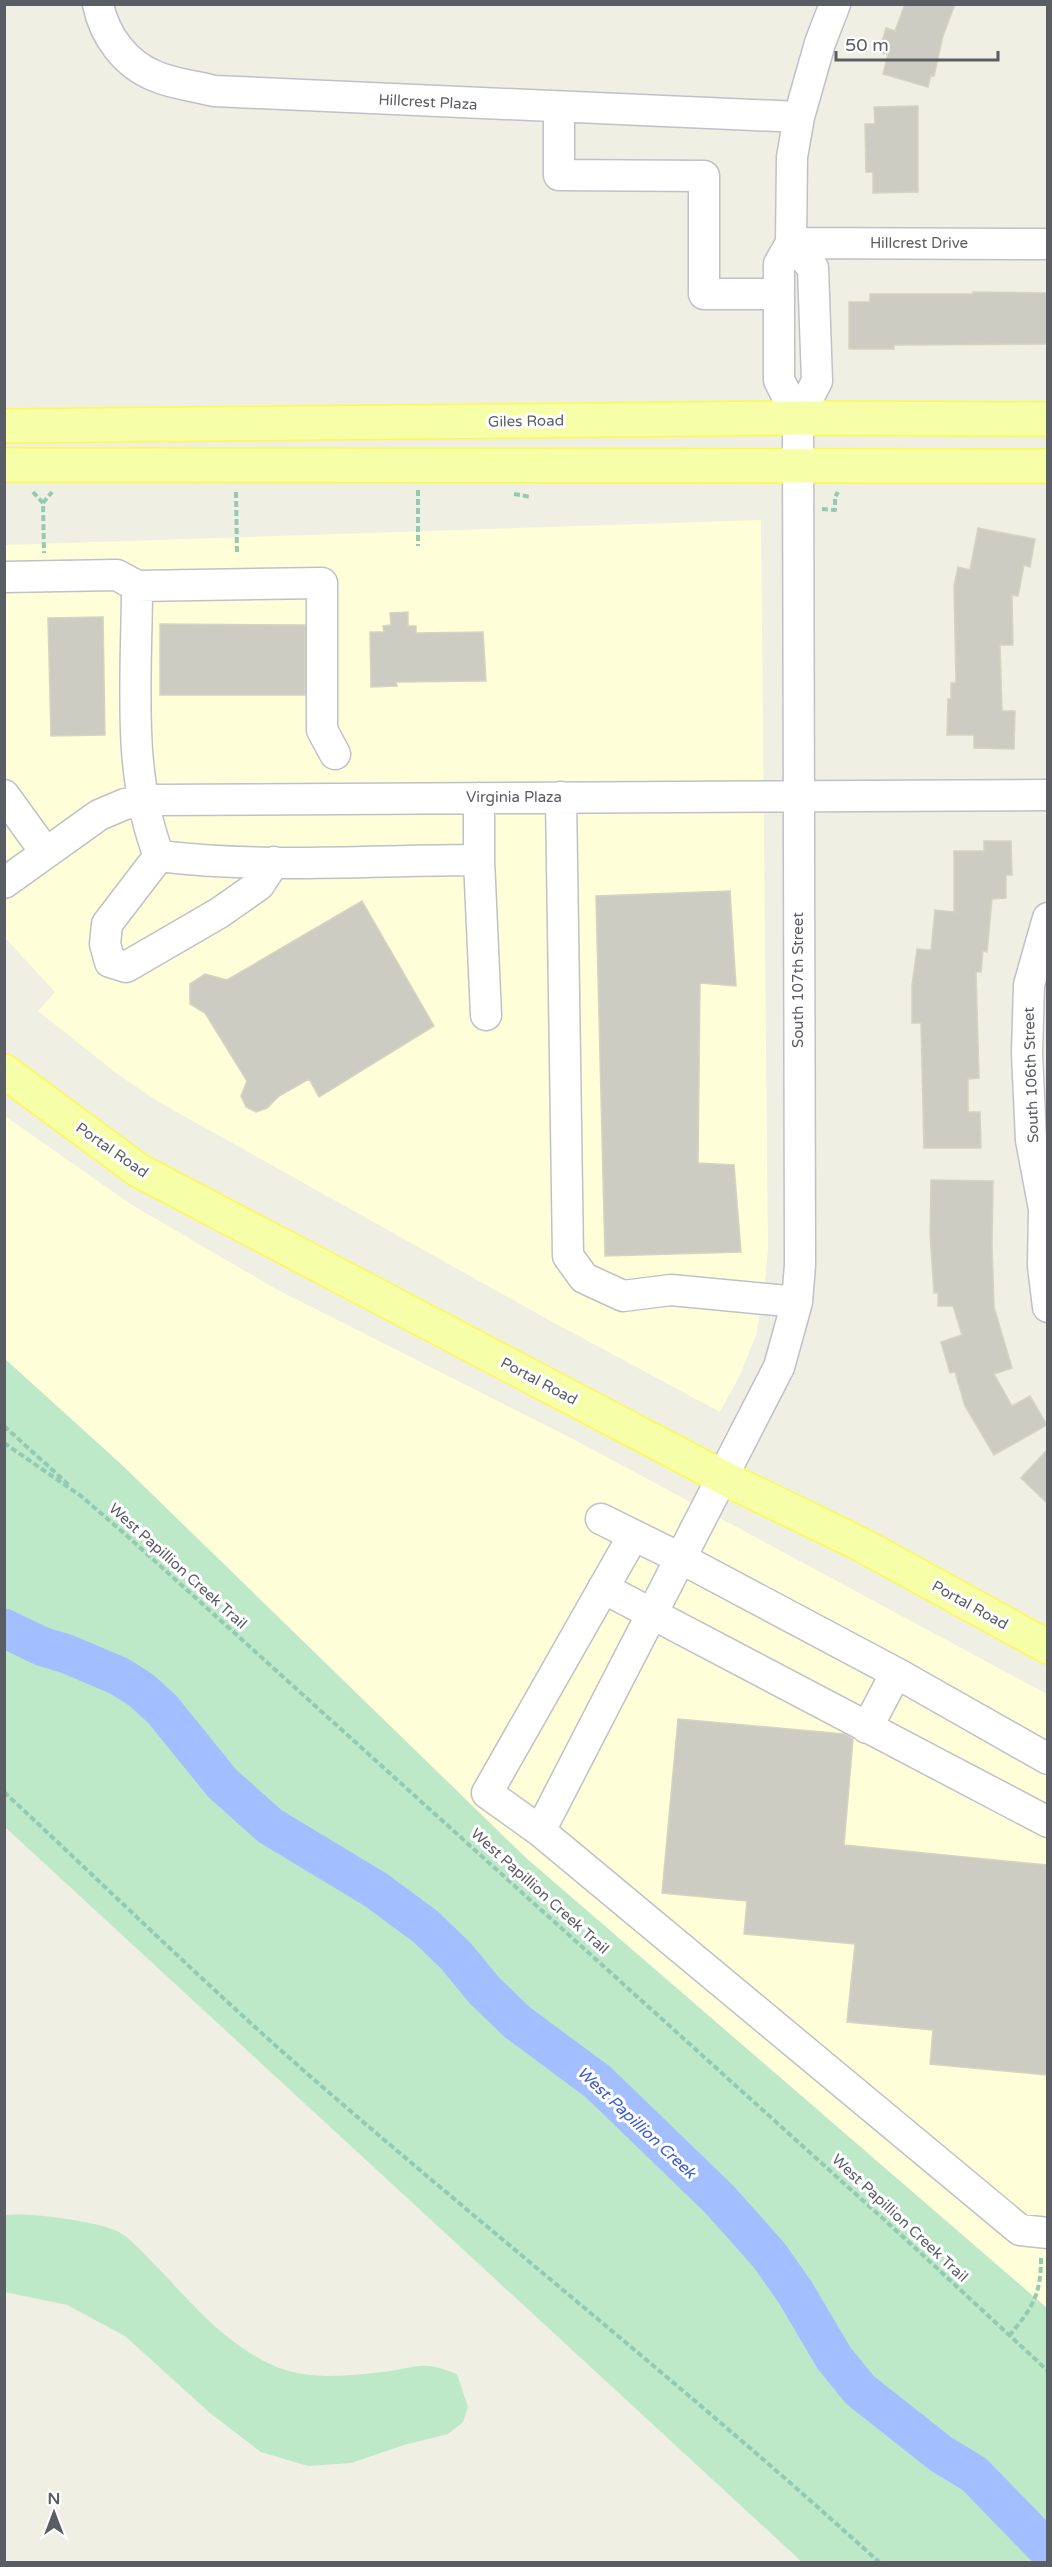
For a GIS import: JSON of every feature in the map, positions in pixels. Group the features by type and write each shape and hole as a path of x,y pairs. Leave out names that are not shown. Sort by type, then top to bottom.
{"main road":[{"name":"Giles Road","path":"4,426 798,418 1047,419"},
{"path":"4,465 1047,466"},
{"name":"Portal Road","path":"4,1050 41,1098"},
{"name":"Portal Road","path":"4,1071 138,1170 724,1478 862,1545 1047,1647"}],"street":[{"name":"Hillcrest Plaza","path":"98,4 109,37 129,58 154,76 214,91 799,117"},
{"path":"798,418 779,380 779,264 791,243 792,157 799,117 820,43 835,4"},
{"path":"559,107 559,175 704,176 704,294 779,294"},
{"path":"791,243 813,268 817,381 798,418"},
{"name":"Hillcrest Drive","path":"791,243 1047,244"},
{"name":"South 107th Street","path":"540,1831 724,1478 779,1367 797,1302 800,1265 798,418"},
{"path":"4,577 117,575 137,586 322,583 328,742"},
{"path":"137,586 137,732 143,801 159,856"},
{"path":"4,795 46,853"},
{"name":"Virginia Plaza","path":"4,883 99,815 125,804 143,801 1047,795"},
{"path":"561,797 568,1256 584,1278 623,1296 671,1290 797,1302"},
{"path":"479,798 478,860 486,1015"},
{"path":"159,856 194,860 273,862 478,860"},
{"path":"159,856 107,924 105,944 110,962 126,967 219,913 259,885 273,862"},
{"name":"South 106th Street","path":"1047,918 1029,985 1027,1053 1039,1112 1031,1140 1044,1209 1043,1266 1047,1306"},
{"path":"601,1520 682,1559 896,1673 1047,1758"},
{"path":"633,1536 487,1793 540,1831 1020,2230 1044,2233"},
{"path":"603,1588 1047,1822"},
{"path":"867,1728 896,1673"}],"path":[{"path":"236,486 237,553"},
{"path":"418,486 418,546"},
{"path":"43,503 44,560"},
{"path":"4,1426 81,1496"},
{"name":"West Papillion Creek Trail","path":"4,1443 81,1496 387,1769 900,2234 1047,2371"},
{"path":"4,1792 187,1966 338,2101 800,2490 879,2562"},
{"path":"1009,2336 1031,2309 1041,2277 1044,2233"}],"shaded area":[{"path":"761,520 768,1250 764,1293 756,1335 740,1375 720,1412 547,1319 157,1101 116,1073 38,1011 55,992 5,938 4,545"},
{"path":"5,1116 132,1205 276,1289 575,1440 1047,1694 1047,2308 525,1857 122,1465 5,1359"},
{"path":"5,1359 122,1465 525,1857 1047,2308 1047,2562 802,2562 5,1827"},
{"path":"5,2215 61,2218 117,2231 140,2249 197,2310 224,2334 254,2355 284,2369 311,2375 339,2376 426,2366 445,2369 457,2374 468,2407 463,2422 448,2434 404,2445 351,2463 308,2466 261,2452 210,2413 125,2336 67,2305 5,2292"}],"building":[{"path":"905,4 955,4 943,36 934,76 931,75 928,87 883,74 888,54 879,52 886,28 895,31"},
{"path":"918,106 918,192 873,193 873,172 866,172 865,124 875,124 874,107"},
{"path":"973,292 1047,293 1047,344 894,345 894,349 849,349 849,302 870,302 870,294 973,294"},
{"path":"978,528 1035,539 1030,567 1024,565 1018,596 1012,595 1013,645 1000,645 1002,711 1015,711 1014,749 974,748 974,735 947,735 948,699 951,699 951,683 956,683 954,586 958,567 970,570"},
{"path":"408,612 408,626 416,626 416,633 483,632 486,681 396,682 397,686 371,687 370,632 384,632 383,626 391,625 390,613"},
{"path":"103,617 105,735 51,736 48,618"},
{"path":"160,624 305,625 305,695 160,695"},
{"path":"984,841 1011,841 1012,875 1006,875 1006,898 992,899 987,952 983,951 981,972 976,972 979,1078 968,1079 968,1112 980,1112 981,1148 924,1148 921,1023 912,1023 912,985 917,949 931,950 935,910 954,912 954,851 984,851"},
{"path":"730,891 736,986 700,983 698,1163 734,1165 741,1252 605,1256 596,896"},
{"path":"362,901 434,1026 319,1097 309,1079 279,1096 267,1108 256,1112 246,1107 241,1096 247,1081 205,1013 190,1004 190,984 205,974 227,980"},
{"path":"931,1180 993,1181 994,1307 1012,1368 994,1374 1012,1406 1030,1396 1047,1425 994,1455 965,1406 955,1372 950,1373 941,1342 962,1335 953,1306 938,1306 938,1293 934,1293 930,1233"},
{"path":"1047,1450 1047,1503 1021,1478"},
{"path":"678,1719 844,1734 853,1739 844,1845 1047,1865 1047,2075 930,2064 933,2030 847,2022 855,1944 744,1934 747,1901 662,1893"}],"waterway":[{"name":"West Papillion Creek","path":"4,1628 41,1646 67,1654 119,1676 141,1690 162,1709 222,1783 270,1826 376,1890 426,1927 517,2022 598,2082 719,2199 769,2255 795,2292 834,2358 860,2390 941,2454 974,2474 1048,2550"}]}
